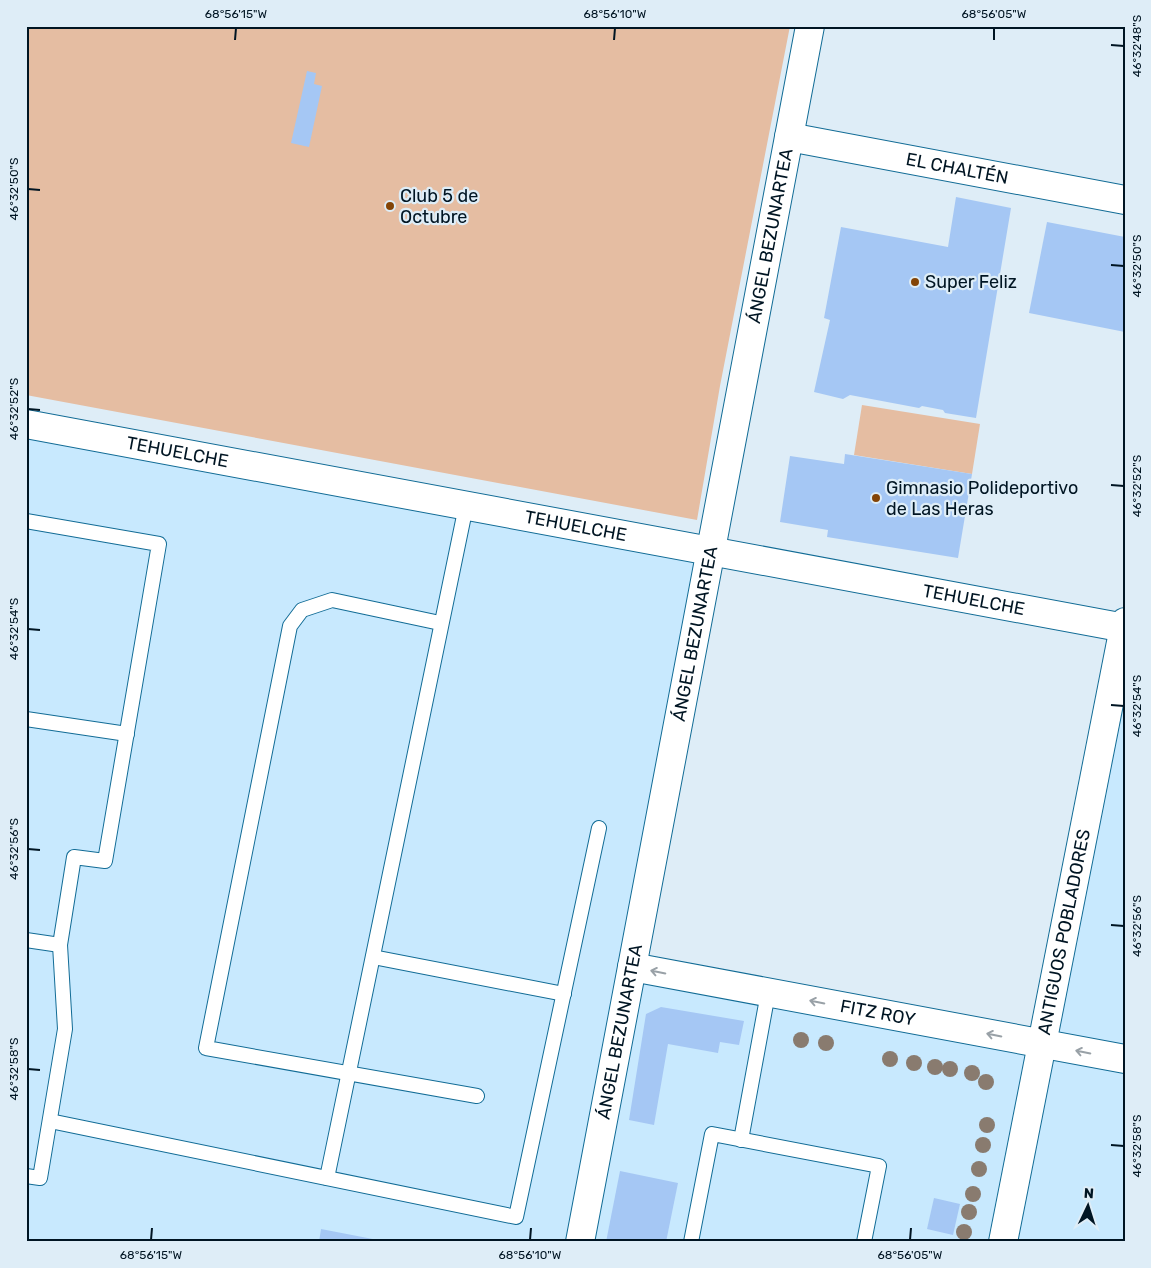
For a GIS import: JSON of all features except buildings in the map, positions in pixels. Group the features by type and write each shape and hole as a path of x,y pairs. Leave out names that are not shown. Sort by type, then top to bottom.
{"street":[{"name":"ÁNGEL BEZUNARTEA","path":"580,1242 810,26"},
{"name":"EL CHALTÉN","path":"789,137 1125,200"},
{"name":"TEHUELCHE","path":"26,424 1124,626"},
{"name":"ANTIGUOS POBLADORES","path":"1003,1242 1124,626"},
{"name":"FITZ ROY","path":"632,968 1125,1059"}],"lane":[{"path":"327,1178 440,623 466,506"},
{"path":"26,521 159,544 105,861 74,857 60,945 65,1029 40,1178 26,1176"},
{"path":"440,623 332,600 302,610 290,626 206,1048 477,1096"},
{"path":"26,718 127,734"},
{"path":"50,1121 516,1217 599,828"},
{"path":"26,940 60,945"},
{"path":"373,957 564,994"},
{"path":"741,1140 768,993"},
{"path":"692,1242 712,1134 879,1166 864,1242"}],"shaded area":[{"name":"Club 5 de Octubre","path":"26,26 790,26 720,386 697,520 26,395"},
{"path":"862,405 980,424 972,474 854,455"},
{"path":"26,424 710,551 632,967 1042,1044 1125,628 1125,1242 26,1242"}],"place":[{"name":"Club 5 de Octubre","path":"390,206"},
{"name":"Super Feliz","path":"915,282"},
{"name":"Gimnasio Polideportivo de Las Heras","path":"876,498"}]}
